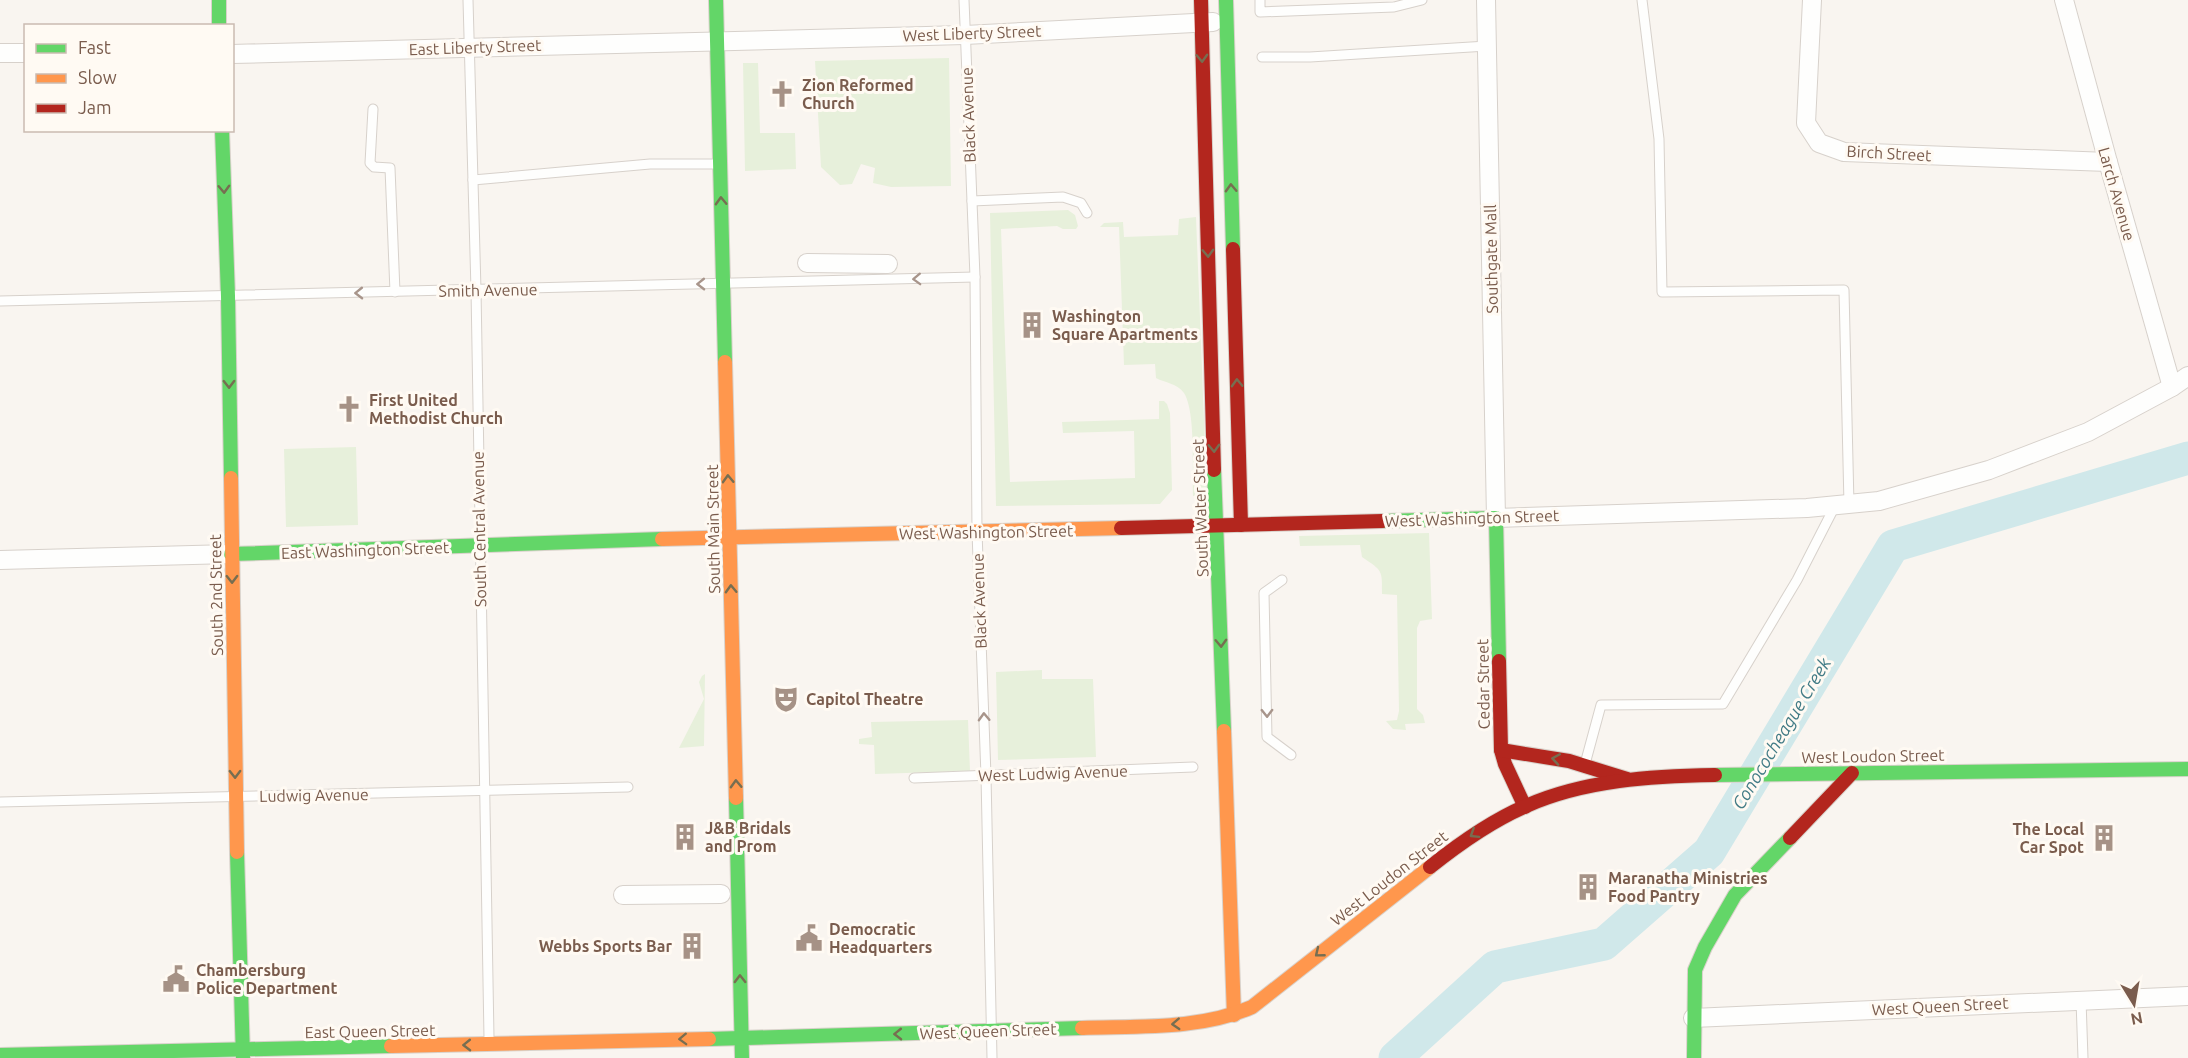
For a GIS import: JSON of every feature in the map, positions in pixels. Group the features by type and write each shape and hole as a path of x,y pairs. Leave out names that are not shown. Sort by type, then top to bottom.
{"main road":[{"path":"219,0 219,24"},
{"name":"South Main Street","path":"716,0 742,1058"},
{"name":"South Water Street","path":"1201,0 1216,526 1234,1015"},
{"path":"1226,0 1241,525"},
{"name":"South 2nd Street","path":"222,132 228,296 231,554 243,1054"},
{"name":"West Washington Street","path":"730,538 1496,518"},
{"name":"Cedar Street","path":"1496,518 1501,750 1569,761 1632,781"},
{"name":"East Washington Street","path":"231,554 730,538"},
{"path":"1501,750 1505,764 1526,807"},
{"name":"West Loudon Street","path":"1234,1015 1252,1007 1360,920 1480,830 1526,807 1588,787 1706,775 2188,769"},
{"path":"1694,1058 1695,970 1705,947 1735,895 1852,773"},
{"name":"West Queen Street","path":"741,1037 991,1032 1184,1024 1234,1015"},
{"name":"East Queen Street","path":"0,1055 243,1054 489,1048 741,1037"}],"street":[{"name":"Southgate Mall","path":"1486,0 1496,518"},
{"name":"Birch Street","path":"1812,0 1806,123 1819,143 1844,152 2108,162"},
{"name":"Larch Avenue","path":"2064,0 2172,387"},
{"name":"West Liberty Street","path":"717,41 965,35 1227,22"},
{"name":"East Liberty Street","path":"234,54 717,41"},
{"path":"0,53 24,53"},
{"path":"807,263 888,264"},
{"name":"West Washington Street","path":"1496,518 1842,506 1903,495 1989,470 2088,432 2188,376"},
{"name":"East Washington Street","path":"0,560 231,554"},
{"path":"623,896 721,894"},
{"name":"West Queen Street","path":"1693,1018 2188,996"}],"lane":[{"name":"South Central Avenue","path":"468,0 476,290 489,1048"},
{"name":"Black Avenue","path":"964,0 975,277 976,532 986,776 992,1058"},
{"path":"1260,0 1260,12 1393,4 1422,0"},
{"path":"1584,766 1601,705 1723,704 1842,506 1844,290 1662,292 1659,139 1642,0"},
{"path":"1262,57 1310,57 1487,46"},
{"path":"374,109 370,163 374,167 390,168 395,292"},
{"path":"473,180 650,164 720,164"},
{"path":"972,201 1063,197 1081,203 1087,213"},
{"name":"Smith Avenue","path":"0,301 975,277"},
{"path":"1282,580 1264,593 1267,737 1291,755"},
{"name":"West Ludwig Avenue","path":"914,778 1193,767"},
{"name":"Ludwig Avenue","path":"0,802 628,787"},
{"path":"2081,1000 2083,1058"}],"green space":[{"path":"949,58 951,186 891,187 873,183 875,168 861,164 852,184 840,185 821,167 815,61"},
{"path":"743,63 758,63 760,133 795,133 796,169 745,171"},
{"path":"1068,210 1075,215 1078,226 1076,229 1063,229 1057,226 1001,229 1010,482 1135,478 1134,431 1063,433 1062,422 1159,419 1159,401 1164,401 1170,413 1172,490 1160,504 996,506 990,213"},
{"path":"1196,217 1207,496 1193,496 1192,428 1188,402 1184,393 1174,385 1156,378 1155,364 1124,365 1119,227 1100,227 1104,223 1123,222 1124,237 1178,235 1179,219"},
{"path":"356,447 358,525 286,527 284,449"},
{"path":"1429,533 1432,619 1420,621 1417,628 1417,709 1423,715 1425,723 1405,724 1406,730 1393,729 1386,721 1397,720 1399,711 1397,595 1382,594 1380,572 1362,557 1360,545 1300,546 1299,536"},
{"path":"1042,670 1042,679 1093,679 1096,757 998,760 996,672"},
{"path":"705,674 704,746 679,748 704,699 699,682"},
{"path":"968,720 970,771 875,774 874,745 859,744 859,739 872,737 871,722"}],"waterway":[{"name":"Conococheague Creek","path":"1395,1058 1495,967 1604,944 1709,852 1893,546 2188,458"}],"traffic: fast":[{"path":"219,0 219,24"},
{"path":"716,0 725,362"},
{"path":"1226,0 1233,249"},
{"path":"222,132 231,478"},
{"path":"1214,470 1224,731"},
{"path":"1383,521 1496,518 1499,661"},
{"path":"231,554 662,539"},
{"path":"1715,775 2188,769"},
{"path":"736,798 742,1058"},
{"path":"1694,1058 1695,970 1705,947 1735,895 1790,838"},
{"path":"237,852 243,1058"},
{"path":"709,1039 1082,1028"},
{"path":"0,1055 391,1046"}],"traffic: slow":[{"path":"725,362 736,798"},
{"path":"231,478 237,852"},
{"path":"662,539 1121,528"},
{"path":"1224,731 1234,1015"},
{"path":"1082,1028 1147,1027 1190,1023 1211,1020 1252,1007 1430,867"},
{"path":"391,1046 709,1039"}],"traffic: jam":[{"path":"1201,0 1214,470"},
{"path":"1233,249 1241,525"},
{"path":"1121,528 1383,521"},
{"path":"1499,661 1501,750 1525,807"},
{"path":"1501,750 1569,761 1627,779"},
{"path":"1790,838 1852,773"},
{"path":"1430,867 1488,826 1548,797 1619,781 1715,775"}],"place":[{"name":"Zion Reformed Church","path":"782,94"},
{"name":"Washington Square Apartments","path":"1032,325"},
{"name":"First United Methodist Church","path":"349,409"},
{"name":"Capitol Theatre","path":"786,699"},
{"name":"J&B Bridals and Prom","path":"685,837"},
{"name":"The Local Car Spot","path":"2104,838"},
{"name":"Maranatha Ministries Food Pantry","path":"1588,887"},
{"name":"Democratic Headquarters","path":"809,938"},
{"name":"Webbs Sports Bar","path":"692,946"},
{"name":"Chambersburg Police Department","path":"176,979"}]}
